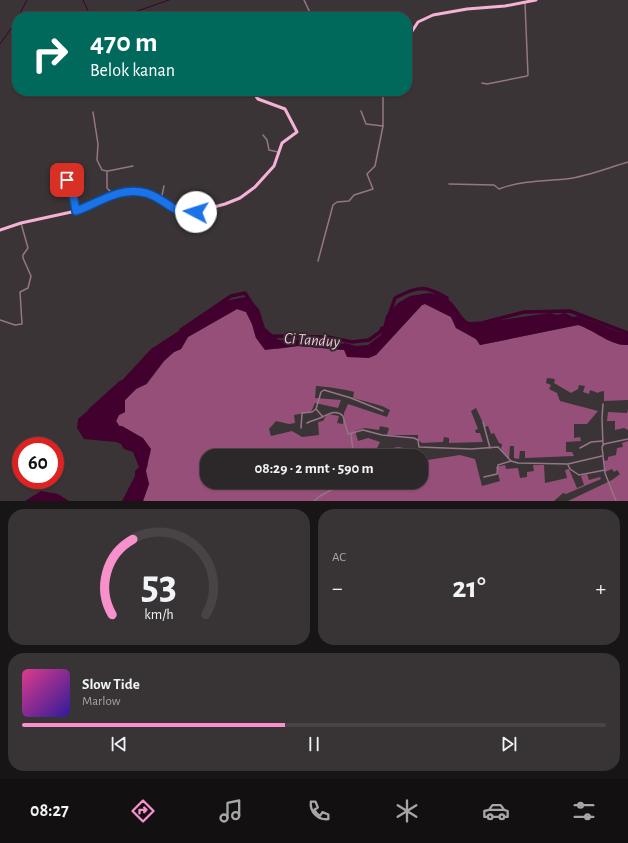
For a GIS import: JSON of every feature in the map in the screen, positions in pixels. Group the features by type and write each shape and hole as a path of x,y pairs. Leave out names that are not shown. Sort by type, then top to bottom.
{"main road":[{"path":"412,31 418,22 433,15 525,3 536,0"},
{"path":"0,230 21,223 76,211 113,194 131,192 146,193 178,211 192,213 233,200 253,189 271,170 276,162 282,142 295,135 297,130 284,108 258,99 256,96"}],"street":[{"path":"304,0 310,12"},
{"path":"482,84 527,76 525,3"},
{"path":"318,261 332,206 337,202 349,201 354,195 373,189 367,174 375,166 383,126 383,96"},
{"path":"361,111 366,124 383,126"},
{"path":"93,112 98,144 97,162 102,170 107,171 133,166"},
{"path":"263,135 267,140 269,150 278,152"},
{"path":"449,184 494,186 499,189 509,185 528,184 539,180 578,176 628,162"},
{"path":"107,171 107,188 113,194"},
{"path":"67,180 71,183 76,211"},
{"path":"161,201 164,186"},
{"path":"0,320 15,325 22,324 20,292 28,288 31,276 23,258 28,248 21,223"},
{"path":"301,428 302,413 312,412 316,409 321,392 324,390 351,398 383,411"},
{"path":"603,404 602,456 605,470 616,501"},
{"path":"316,409 323,417"},
{"path":"307,423 329,413 340,413 343,416 346,431 351,434"},
{"path":"483,422 490,448"},
{"path":"351,434 363,430 382,435 414,438 418,440 419,447 501,449 511,461"},
{"path":"351,434 352,449"},
{"path":"603,445 628,438"},
{"path":"580,448 591,442 602,441"},
{"path":"484,477 497,474 498,465 511,461 527,464 568,464 602,456"},
{"path":"568,464 570,469 579,475 605,470"},
{"path":"314,501 334,489"}],"shaded area":[{"path":"429,293 446,298 456,307 467,321 473,324 550,313 557,315 565,313 573,317 578,316 628,334 628,345 615,343 578,325 480,345 476,339 456,328 451,317 425,304 422,305 376,355 369,358 347,357 344,350 298,346 265,350 256,338 252,324 246,312 237,309 188,337 181,349 174,352 164,361 146,384 136,389 125,400 125,412 119,415 116,421 119,426 122,426 143,438 151,449 146,471 149,484 143,501 122,501 135,476 135,471 139,467 133,452 124,449 121,444 116,442 84,439 77,428 78,419 116,387 151,349 225,301 245,297 249,299 259,309 265,328 279,340 318,339 335,345 345,343 356,346 368,345 381,335 386,316 398,303 410,296"},
{"path":"425,304 451,317 456,328 476,339 480,345 578,325 615,343 628,345 628,400 604,401 604,391 598,393 590,390 589,394 583,392 585,386 579,385 578,389 571,393 554,383 555,379 547,378 546,383 551,385 549,389 557,393 560,401 598,411 587,424 574,424 574,438 580,437 581,441 566,442 566,452 572,452 574,456 525,458 525,451 520,451 519,459 514,458 514,446 510,446 509,460 501,449 502,444 499,443 494,433 491,434 488,426 485,427 476,408 471,411 478,429 475,430 476,433 480,433 483,442 449,443 449,438 444,437 443,442 422,443 418,440 418,435 387,435 389,428 380,426 379,430 365,428 355,431 358,441 368,438 380,442 376,449 200,449 200,489 428,489 428,460 460,455 475,459 482,486 500,481 496,467 505,465 506,469 518,468 520,478 527,477 527,472 534,471 533,465 544,465 545,483 567,478 565,470 569,469 577,488 584,485 581,476 587,474 589,480 600,477 601,479 566,494 563,493 554,501 143,501 149,484 145,471 148,465 116,421 119,415 125,412 125,400 136,389 147,384 164,361 174,352 181,349 188,337 237,309 246,312 252,324 256,338 277,349 298,346 344,350 376,355 422,305","holes":["316,386 354,392 353,398 382,406 390,410 387,417 348,404 344,413 343,424 337,423 339,416 327,414 323,421 318,422 319,435 302,437 292,431 271,436 269,429 276,421 289,424 295,423 294,415 311,412 315,403 338,408 341,400 315,398"]},
{"path":"628,409 628,430 624,428 615,430 615,421 607,421 608,412 627,413"},
{"path":"628,441 628,501 568,501 612,480 620,474 617,470 614,472 612,469 605,472 604,461 608,460 608,457 616,455 617,448 623,447 622,443"},
{"path":"398,447 411,449 393,449"},
{"path":"41,491 58,494 69,501 25,501"}],"waterway":[{"path":"21,12 27,0"},
{"path":"83,0 89,12"},
{"path":"134,12 169,0"},
{"path":"0,44 12,27"},
{"name":"Ci Tanduy","path":"389,315 395,298 415,289 427,289 447,298"},
{"name":"Ci Tanduy","path":"181,330 231,296 245,293 254,307"},
{"name":"Ci Tanduy","path":"469,324 482,323 524,312 570,311 628,333"},
{"name":"Ci Tanduy","path":"269,335 328,337 352,342 369,340 380,332 382,328"},
{"name":"Ci Tanduy","path":"90,410 121,382"}],"route":[{"path":"67,180 71,183 76,211 113,194 131,192 146,193 151,195 175,210 192,213 196,212"}]}
